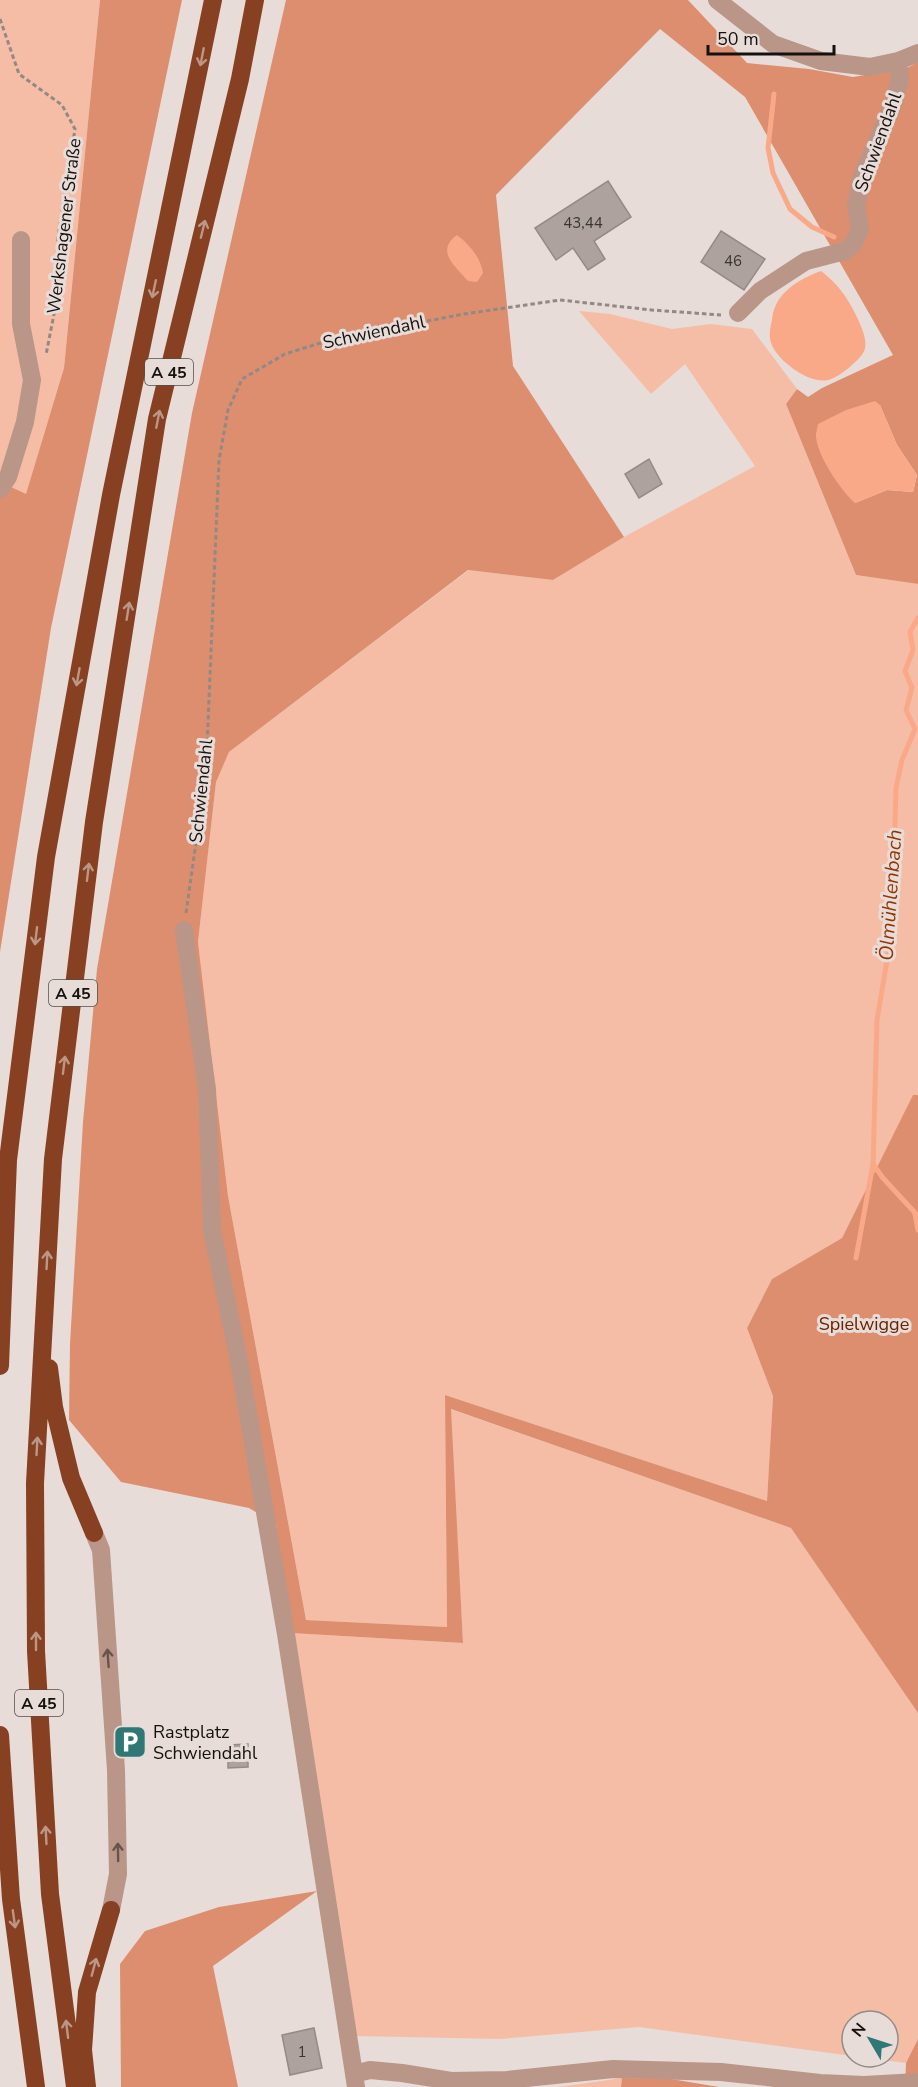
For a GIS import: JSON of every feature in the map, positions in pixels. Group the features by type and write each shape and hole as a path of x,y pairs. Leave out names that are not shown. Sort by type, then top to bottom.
{"highway":[{"name":"A 45","path":"0,1366 8,1160 46,857 111,495 213,0"},
{"name":"A 45","path":"75,2087 50,1894 36,1651 35,1483 52,1159 92,834 157,419 240,79 255,0"},
{"path":"43,1318 54,1407 71,1478 94,1533"},
{"name":"A 45","path":"0,1735 11,1899 36,2087"},
{"path":"87,2087 83,2050 87,1992 111,1910"}],"street":[{"name":"Schwiendahl","path":"717,0 773,44 821,62 870,67 898,61 918,53"},
{"name":"Schwiendahl","path":"738,313 759,291 806,261 845,251 854,243 860,229 856,207 861,177 893,105 900,78 898,61"},
{"name":"Werkshagener Straße","path":"0,489 8,477 25,422 32,380 21,324 21,240"},
{"path":"184,930 207,1089 212,1230 238,1356 286,1634 355,2080 370,2070 451,2081 507,2080 613,2069 721,2072 820,2083 864,2085 918,2082"},
{"path":"94,1533 100,1550 116,1770 118,1874 111,1910"}],"path":[{"name":"Werkshagener Straße","path":"0,19 18,74 62,105 75,129 58,237 55,309 45,356"},
{"name":"Schwiendahl","path":"184,930 206,772 219,460 228,410 243,379 285,354 333,339 464,314 560,300 719,316 738,313"}],"shaded area":[{"path":"0,0 100,0 64,368 26,495 0,482"},
{"path":"457,235 470,247 480,262 483,273 477,282 468,281 449,258 448,247"},
{"path":"821,271 838,286 850,303 862,328 865,344 864,351 849,368 828,380 811,378 792,368 777,353 770,338 777,302 796,283"},
{"path":"579,311 610,314 672,329 711,324 752,329 797,389 786,404 856,575 918,584 918,1095 913,1095 830,1281 869,1184 842,1238 772,1279 747,1328 773,1396 767,1501 445,1395 447,1627 306,1620 228,1196 198,942 216,781 229,752 469,570 553,580 624,537 755,466 685,364 651,394"},
{"path":"875,401 880,405 897,445 917,475 913,492 887,490 855,503 836,481 824,461 816,432 818,424 846,410"},
{"path":"450,1409 791,1528 918,1713 918,2039 906,2063 900,2062 900,2009 840,2009 840,2054 639,2027 500,2039 356,2036 291,1633 463,1643"},
{"path":"622,2078 621,2087 559,2087"}],"green space":[{"path":"100,0 182,0 51,628 0,952 0,482 26,494 64,368"},
{"name":"Spielwigge","path":"286,0 688,0 747,63 809,69 853,77 907,68 918,62 918,584 856,575 786,404 797,389 808,397 822,388 893,355 745,97 660,29 496,195 513,366 624,537 553,580 468,570 229,752 216,782 198,942 228,1196 306,1620 447,1627 445,1395 767,1501 773,1396 747,1328 772,1279 842,1238 913,1095 918,1095 918,1713 791,1528 451,1409 463,1643 291,1633 276,1524 249,1508 121,1482 69,1420 70,1344 83,1122 97,969 192,413","holes":["880,405 897,445 917,475 913,492 887,490 855,503"]},
{"path":"317,1891 213,1966 238,2087 121,2087 120,1964 145,1931 219,1907"},
{"path":"918,2039 918,2087 905,2087 906,2063"},
{"path":"622,2078 671,2079 719,2087 621,2087"}],"building":[{"path":"608,181 631,217 594,241 605,259 588,270 573,248 556,260 535,228"},
{"path":"721,231 765,259 744,290 701,262"},
{"path":"649,459 662,484 639,498 625,474"},
{"path":"248,1744 248,1767 228,1768 228,1745"},
{"path":"314,2028 322,2068 290,2075 282,2035"}],"waterway":[{"name":"Ölmühlenbach","path":"774,94 768,148 773,173 790,209 812,227 834,237"},
{"name":"Ölmühlenbach","path":"918,618 910,632 913,650 905,671 912,688 906,710 915,729 902,760 896,788 892,931 877,1020 873,1164 918,1216"},
{"path":"856,1258 873,1164"},
{"path":"915,1214 918,1230"}],"place":[{"name":"Rastplatz Schwiendahl","path":"130,1742"}]}
